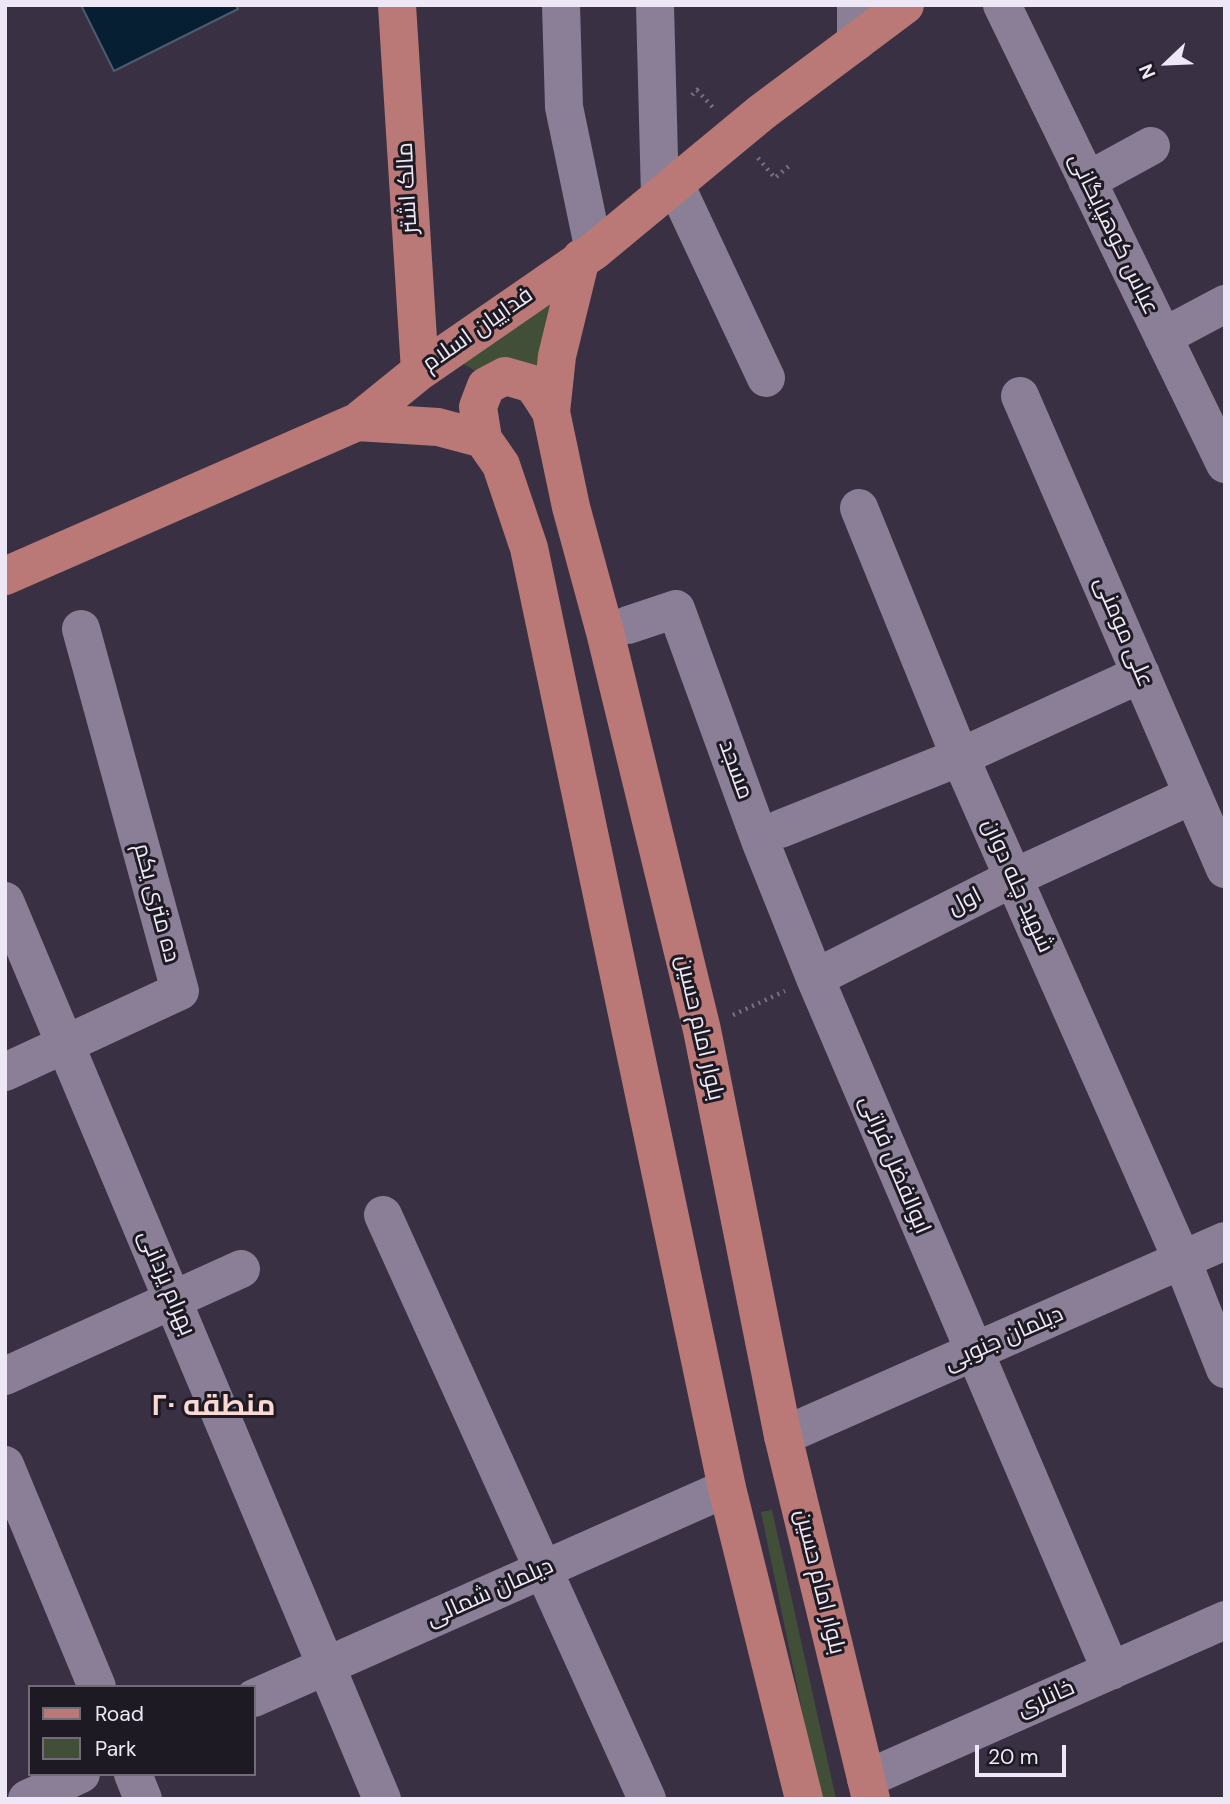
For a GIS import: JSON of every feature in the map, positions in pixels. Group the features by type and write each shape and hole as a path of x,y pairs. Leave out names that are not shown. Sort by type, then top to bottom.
{"main road":[{"name":"مالک اشتر","path":"397,5 419,371"},
{"name":"فداییان اسلام","path":"5,576 357,422 419,371 587,255 762,112 856,24 905,5"},
{"name":"بلوار امام حسین","path":"587,255 557,356 551,412 570,507 605,632 702,1030 783,1436 869,1789"},
{"path":"551,412 533,384 506,376 486,386 478,407 483,439 501,466 529,548 727,1488 804,1799"},
{"path":"357,422 438,427 483,439"}],"street":[{"path":"561,5 564,107 587,255"},
{"path":"655,5 668,190 766,378"},
{"name":"عباس کوهپایگانی","path":"1002,5 1225,464"},
{"path":"1087,181 1150,146"},
{"path":"1163,337 1225,304"},
{"name":"علی مومنی","path":"1020,396 1225,869"},
{"name":"شهید چله دوان","path":"859,508 960,757 1182,1260 1225,1369"},
{"name":"مسجد","path":"628,625 677,609 761,843 815,978"},
{"name":"ده متری یکم","path":"5,1072 180,990 81,629"},
{"path":"780,829 960,757 1141,674"},
{"name":"اول","path":"815,978 1013,878 1193,795"},
{"name":"بهرام یزدانی","path":"5,901 382,1799"},
{"name":"ابوالفضل فراتی","path":"815,978 1111,1671"},
{"path":"383,1215 647,1799"},
{"name":"دیلمان جنوبی","path":"783,1436 1225,1241"},
{"path":"5,1376 241,1269"},
{"path":"5,1465 96,1685"},
{"name":"دیلمان شمالی","path":"256,1697 727,1488"},
{"name":"خانلری","path":"869,1789 1111,1671 1225,1620"},
{"path":"27,1799 77,1776"},
{"path":"134,1776 143,1799"}],"path":[{"path":"775,178 789,166"},
{"path":"702,1030 815,978"}],"green space":[{"path":"557,291 553,432 505,387 458,361"},
{"path":"772,1510 836,1799 822,1799 815,1773 761,1512"}],"water":[{"path":"81,5 236,5 238,9 114,71"}],"district":[{"name":"منطقه ۲۰","path":"213,1407"}]}
